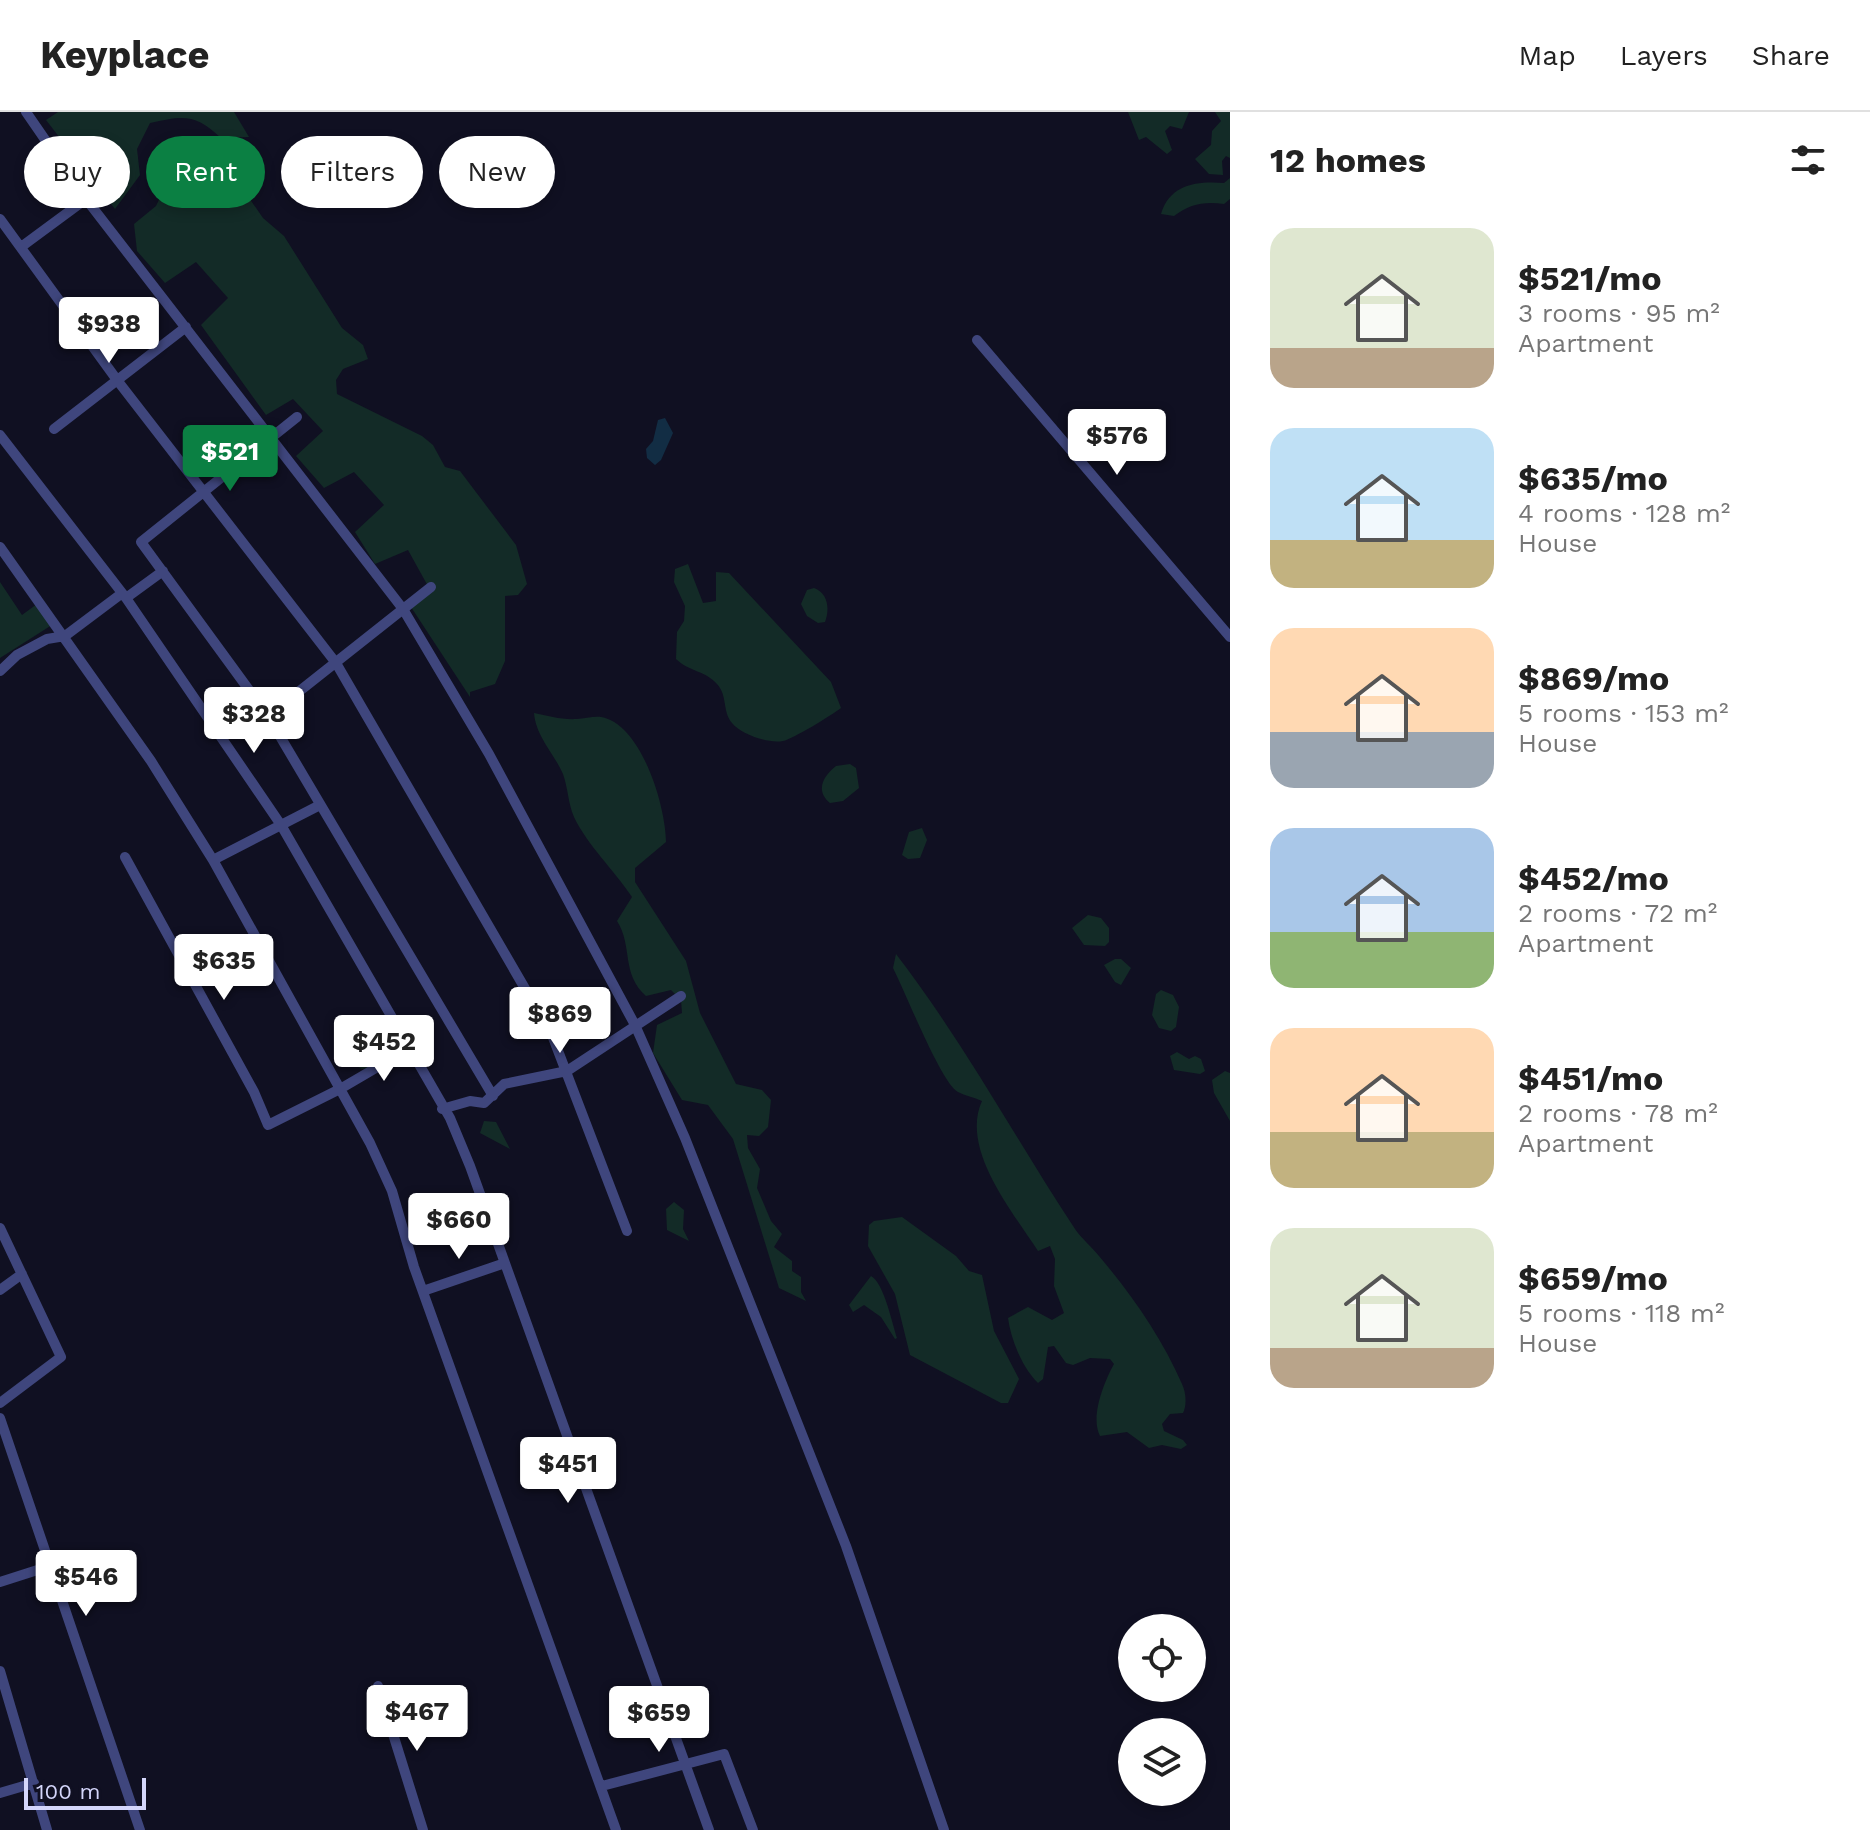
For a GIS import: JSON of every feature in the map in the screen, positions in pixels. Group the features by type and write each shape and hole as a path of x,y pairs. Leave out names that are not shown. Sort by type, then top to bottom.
{"street":[{"path":"26,112 43,136"},
{"path":"21,247 74,208"},
{"path":"93,208 403,609 489,754 635,1025 690,1150 846,1546 944,1830"},
{"path":"0,219 117,380 336,663 552,1035 627,1231"},
{"path":"54,429 186,327"},
{"path":"977,340 1230,637"},
{"path":"297,417 141,542 268,716 493,1096"},
{"path":"0,435 124,596 281,825 410,1048 443,1112 450,1118 470,1166 703,1830"},
{"path":"0,547 151,761 213,860 340,1089 392,1191 423,1291 616,1830"},
{"path":"0,671 17,655 47,639 65,636 163,571"},
{"path":"268,716 431,587"},
{"path":"213,860 320,805"},
{"path":"125,857 254,1092 268,1125 340,1089 410,1048"},
{"path":"443,1112 470,1101 484,1103 504,1084 567,1071 681,996"},
{"path":"0,1228 61,1357 0,1403"},
{"path":"423,1291 502,1264"},
{"path":"0,1290 22,1274"},
{"path":"0,1418 140,1830"},
{"path":"0,1582 50,1566"},
{"path":"0,1671 47,1830"},
{"path":"378,1686 423,1830"},
{"path":"602,1786 724,1754 753,1830"},
{"path":"682,1765 709,1830"},
{"path":"0,1793 34,1783"}],"green space":[{"path":"58,112 234,112 248,136 219,136 204,124 189,118 150,123 137,149 140,175 130,189 130,136 58,136 46,120"},
{"path":"1128,112 1189,112 1182,129 1170,126 1165,131 1172,150 1167,154 1146,137 1139,140"},
{"path":"1215,112 1230,112 1230,158 1226,156 1222,161 1223,175 1209,174 1195,159 1211,145 1212,131 1221,121"},
{"path":"1230,178 1230,199 1224,204 1198,204 1174,216 1161,214 1165,204 1178,190 1195,184 1224,183"},
{"path":"154,208 256,208 284,236 342,328 363,345 368,359 343,369 336,380 337,394 422,436 433,445 445,467 460,471 516,545 527,584 518,595 505,596 505,661 495,684 470,692 470,697 411,607 429,588 408,550 375,564 355,532 384,505 354,472 324,488 296,456 323,431 293,399 266,415 201,325 228,298 196,262 165,283 137,251 134,224"},
{"path":"688,564 703,603 716,601 716,572 729,573 831,682 841,708 783,741 763,740 736,727 727,714 723,693 717,684 676,659 677,632 684,621 685,606 674,582 675,569"},
{"path":"0,582 22,615 37,604 55,623 0,658"},
{"path":"814,588 827,602 825,622 818,623 807,616 801,604 807,590"},
{"path":"534,713 566,719 601,717 616,723 640,751 649,769 662,809 666,842 635,868 635,882 686,961 700,1013 736,1084 762,1090 771,1100 768,1127 759,1136 747,1135 748,1148 760,1169 757,1188 771,1221 782,1234 774,1247 792,1261 792,1271 801,1277 801,1292 806,1301 779,1288 733,1139 708,1105 682,1100 653,1053 657,1025 682,1013 681,1000 671,990 646,996 633,979 625,940 617,921 632,897 586,838 574,817 563,774 542,737"},
{"path":"850,764 856,768 859,788 843,801 830,803 823,794 824,779 836,766"},
{"path":"922,828 927,840 920,858 908,859 902,855 909,832"},
{"path":"1088,915 1101,918 1109,928 1109,942 1105,946 1084,945 1072,928"},
{"path":"896,954 966,1055 1075,1229 1123,1286 1165,1350 1183,1387 1185,1402 1183,1413 1170,1414 1162,1424 1164,1431 1187,1445 1181,1449 1162,1445 1149,1448 1127,1432 1100,1436 1097,1410 1114,1364 1110,1359 1090,1358 1073,1365 1066,1363 1054,1346 1048,1347 1043,1379 1038,1383 1022,1361 1008,1318 1028,1307 1052,1320 1064,1313 1054,1286 1055,1259 1050,1246 1038,1251 992,1179 978,1139 977,1120 982,1101 958,1092 942,1072 893,968"},
{"path":"1121,959 1131,968 1121,985 1115,982 1104,965"},
{"path":"1161,990 1173,995 1179,1007 1176,1027 1171,1031 1159,1028 1152,1015 1156,994"},
{"path":"359,1047 370,1055 374,1067 362,1069 342,1058"},
{"path":"1177,1052 1189,1059 1195,1056 1201,1059 1205,1071 1200,1074 1174,1070 1170,1056"},
{"path":"1225,1071 1230,1073 1230,1121 1214,1093 1212,1080"},
{"path":"484,1121 496,1122 510,1149 480,1133"},
{"path":"674,1202 684,1210 683,1229 689,1241 667,1230 666,1209"},
{"path":"902,1217 956,1256 969,1271 982,1275 994,1331 1019,1379 1008,1403 1001,1403 910,1355 895,1294 868,1246 869,1225 874,1221"},
{"path":"871,1276 884,1295 895,1339 881,1317 864,1305 853,1312 849,1305"}],"water":[{"path":"665,418 673,433 661,460 655,465 647,458 646,449 653,441 658,420"}]}
